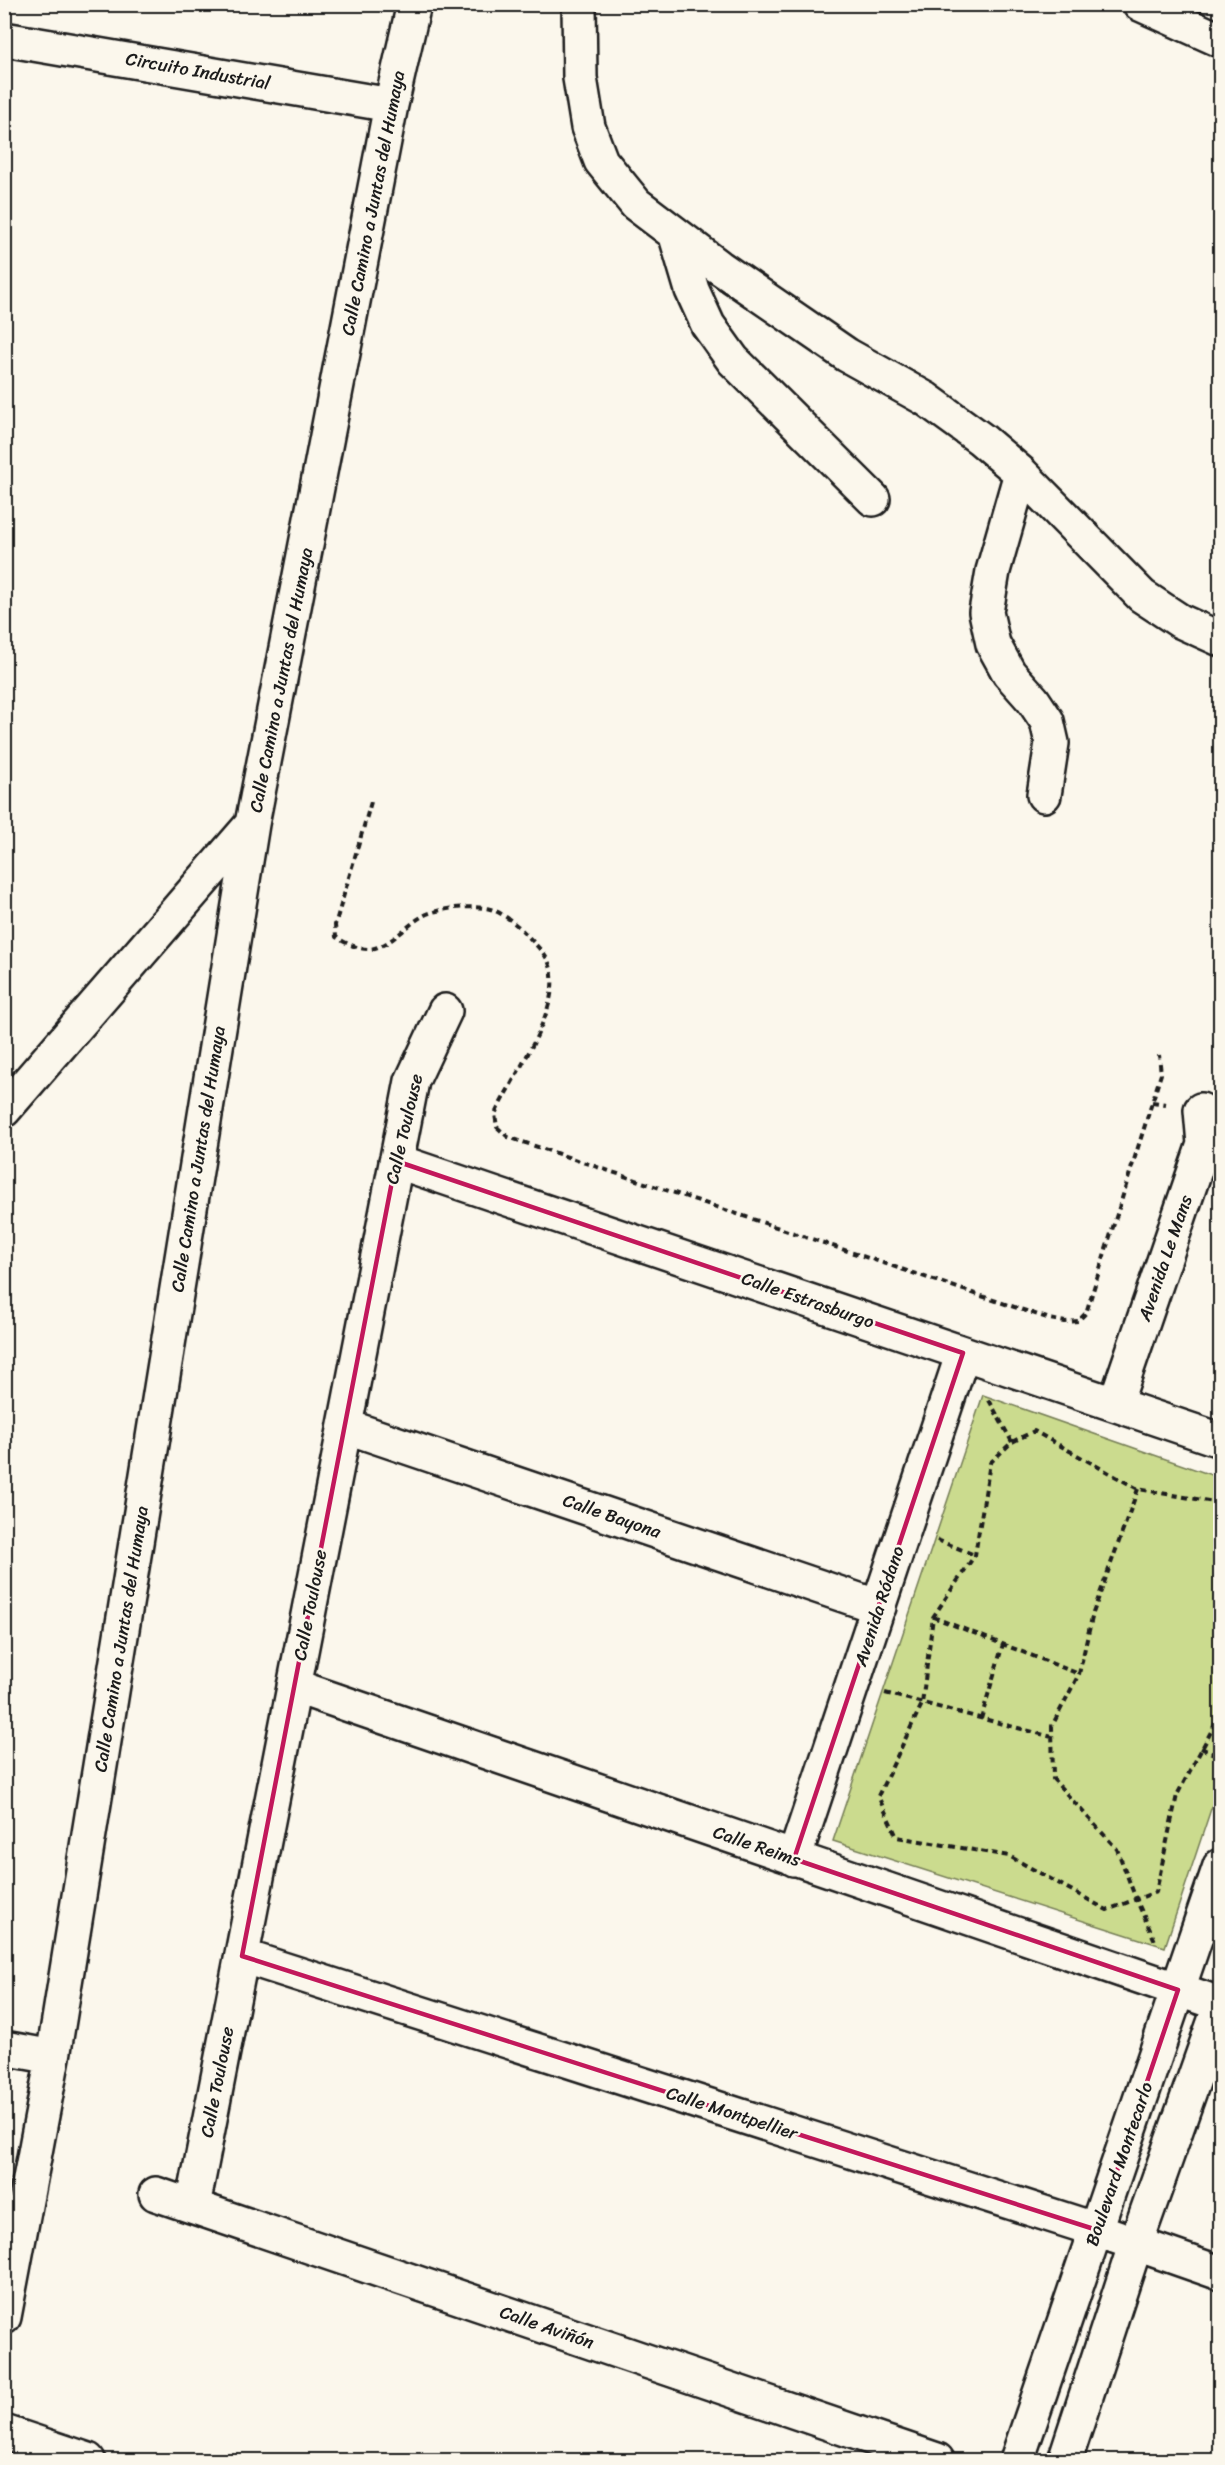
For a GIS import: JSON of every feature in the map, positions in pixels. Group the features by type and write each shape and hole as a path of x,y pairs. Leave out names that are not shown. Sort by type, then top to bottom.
{"street":[{"name":"Calle Camino a Juntas del Humaya","path":"4,2317 53,2057 252,824 391,105 414,4"},
{"path":"579,4 580,78 588,127 601,161 636,204 676,236 847,355 926,399 981,439 1021,473 1142,596 1180,621 1221,639"},
{"path":"1140,4 1221,40"},
{"name":"Circuito Industrial","path":"4,39 391,105"},
{"path":"676,236 692,290 708,325 733,360 873,499"},
{"path":"1021,473 993,571 986,612 993,644 998,654 1009,673 1034,700 1047,721 1052,743 1044,795"},
{"path":"4,1110 252,824"},
{"name":"Calle Toulouse","path":"193,2206 412,1081 445,1011"},
{"name":"Avenida Le Mans","path":"1115,1404 1204,1144 1201,1110"},
{"name":"Calle Estrasburgo","path":"396,1161 1221,1440"},
{"name":"Avenida Ródano","path":"794,1859 963,1353"},
{"name":"Calle Bayona","path":"345,1426 879,1607"},
{"name":"Calle Reims","path":"294,1686 1221,2005"},
{"name":"Boulevard Montecarlo","path":"1017,2460 1221,1866"},
{"name":"Calle Montpellier","path":"242,1956 1096,2230 1221,2273"},
{"path":"1065,2460 1136,2243 1221,2005"},
{"path":"4,2048 53,2057"},
{"name":"Calle Aviñón","path":"156,2194 937,2460"},
{"path":"4,2432 88,2460"}],"path":[{"path":"371,802 335,925 336,937 346,944 367,949 379,947 425,914 454,908 490,909 514,922 549,963 552,986 544,1023 495,1114 497,1126 508,1137 1050,1319 1065,1322 1078,1321 1086,1313 1161,1074 1159,1055"},
{"path":"1221,1503 1138,1489 1034,1431 1012,1442 990,1463 975,1555 933,1617 922,1704 878,1796 897,1837 1009,1856 1107,1910 1156,1892 1177,1795 1221,1715"},
{"path":"1138,1489 1093,1613 1079,1674 1052,1726 1053,1779 1117,1849 1136,1899 1178,1990"},
{"path":"933,1617 1079,1674"},
{"path":"981,1719 1004,1644"},
{"path":"853,1683 922,1704 1053,1737"},
{"path":"1201,1748 1221,1757"}],"highlighted area":[{"path":"396,1161 963,1353 794,1859 1178,1990 1097,2230 242,1956"}],"green space":[{"path":"983,1395 1220,1478 1220,1782 1165,1947 833,1841"}]}
